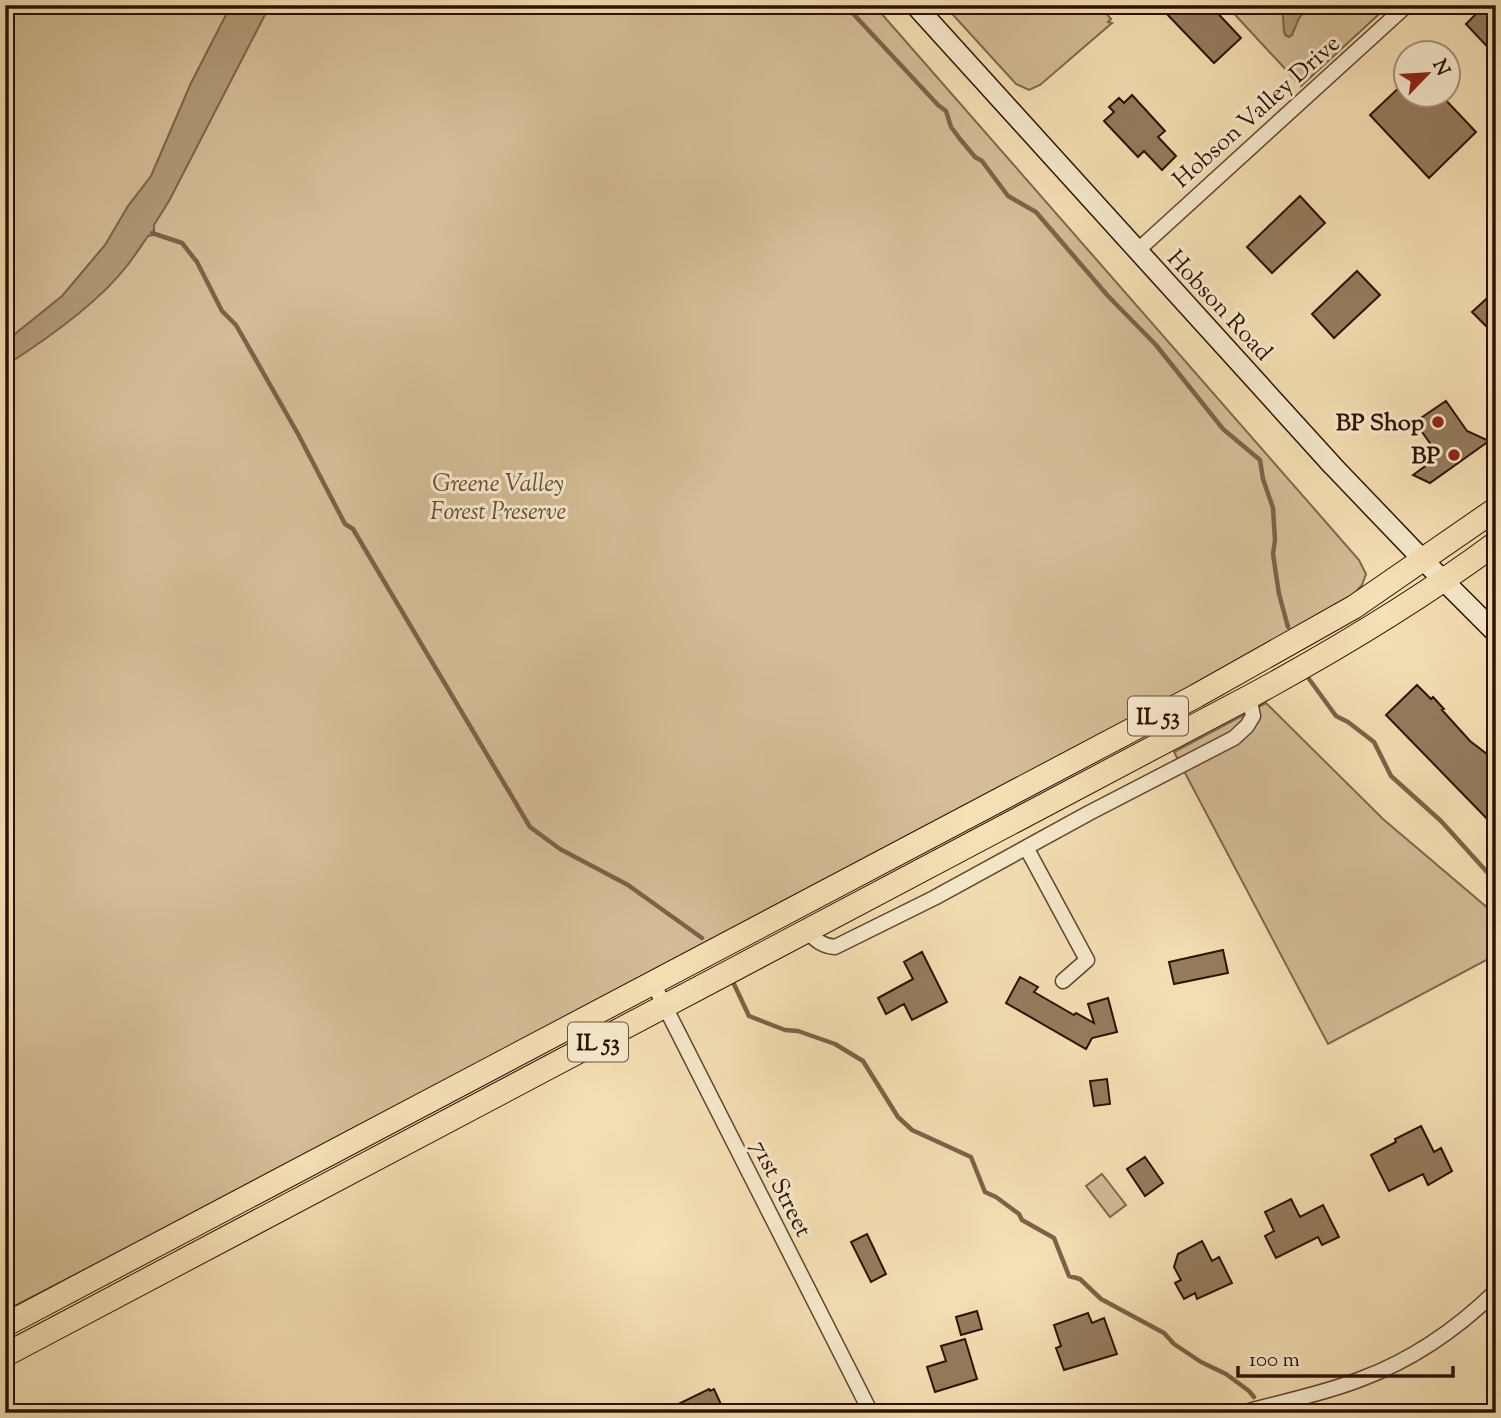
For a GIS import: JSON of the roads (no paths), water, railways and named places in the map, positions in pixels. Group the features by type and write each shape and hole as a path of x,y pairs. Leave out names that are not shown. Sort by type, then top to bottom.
{"main road":[{"name":"Hobson Road","path":"915,5 1137,251 1423,560 1496,633"},
{"name":"IL 53","path":"5,1325 1196,696 1354,607 1496,509"},
{"name":"IL 53","path":"5,1355 1249,698 1351,640 1496,543"}],"street":[{"name":"Hobson Valley Drive","path":"1137,251 1407,5"},
{"path":"806,931 818,942 835,947 1027,849 1089,813 1234,738 1253,716 1249,698"},
{"path":"1027,849 1087,960 1063,981"},
{"name":"71st Street","path":"653,983 871,1413"},
{"path":"1241,1413 1341,1386 1390,1366 1450,1331 1496,1291"}],"waterway":[{"path":"845,5 946,111 951,127 975,157 982,161 1008,196 1036,212 1108,296 1156,345 1223,429 1260,460 1273,508 1273,554 1279,594 1288,627"},
{"path":"152,233 182,243 197,262 222,311 236,325 298,434 345,524 353,529 530,827 560,849 628,885 702,938"},
{"path":"1309,679 1336,716 1374,742 1391,776 1441,821 1496,882"},
{"path":"733,982 749,1016 785,1030 798,1031 835,1044 863,1061 898,1117 912,1130 971,1157 985,1192 1019,1214 1022,1220 1054,1238 1069,1276 1080,1279 1101,1299 1164,1333 1174,1344 1226,1374 1254,1397"}],"place":[{"name":"BP Shop","path":"1438,422"},
{"name":"BP","path":"1454,455"}],"park label":[{"name":"Greene Valley Forest Preserve","path":"498,497"}]}
